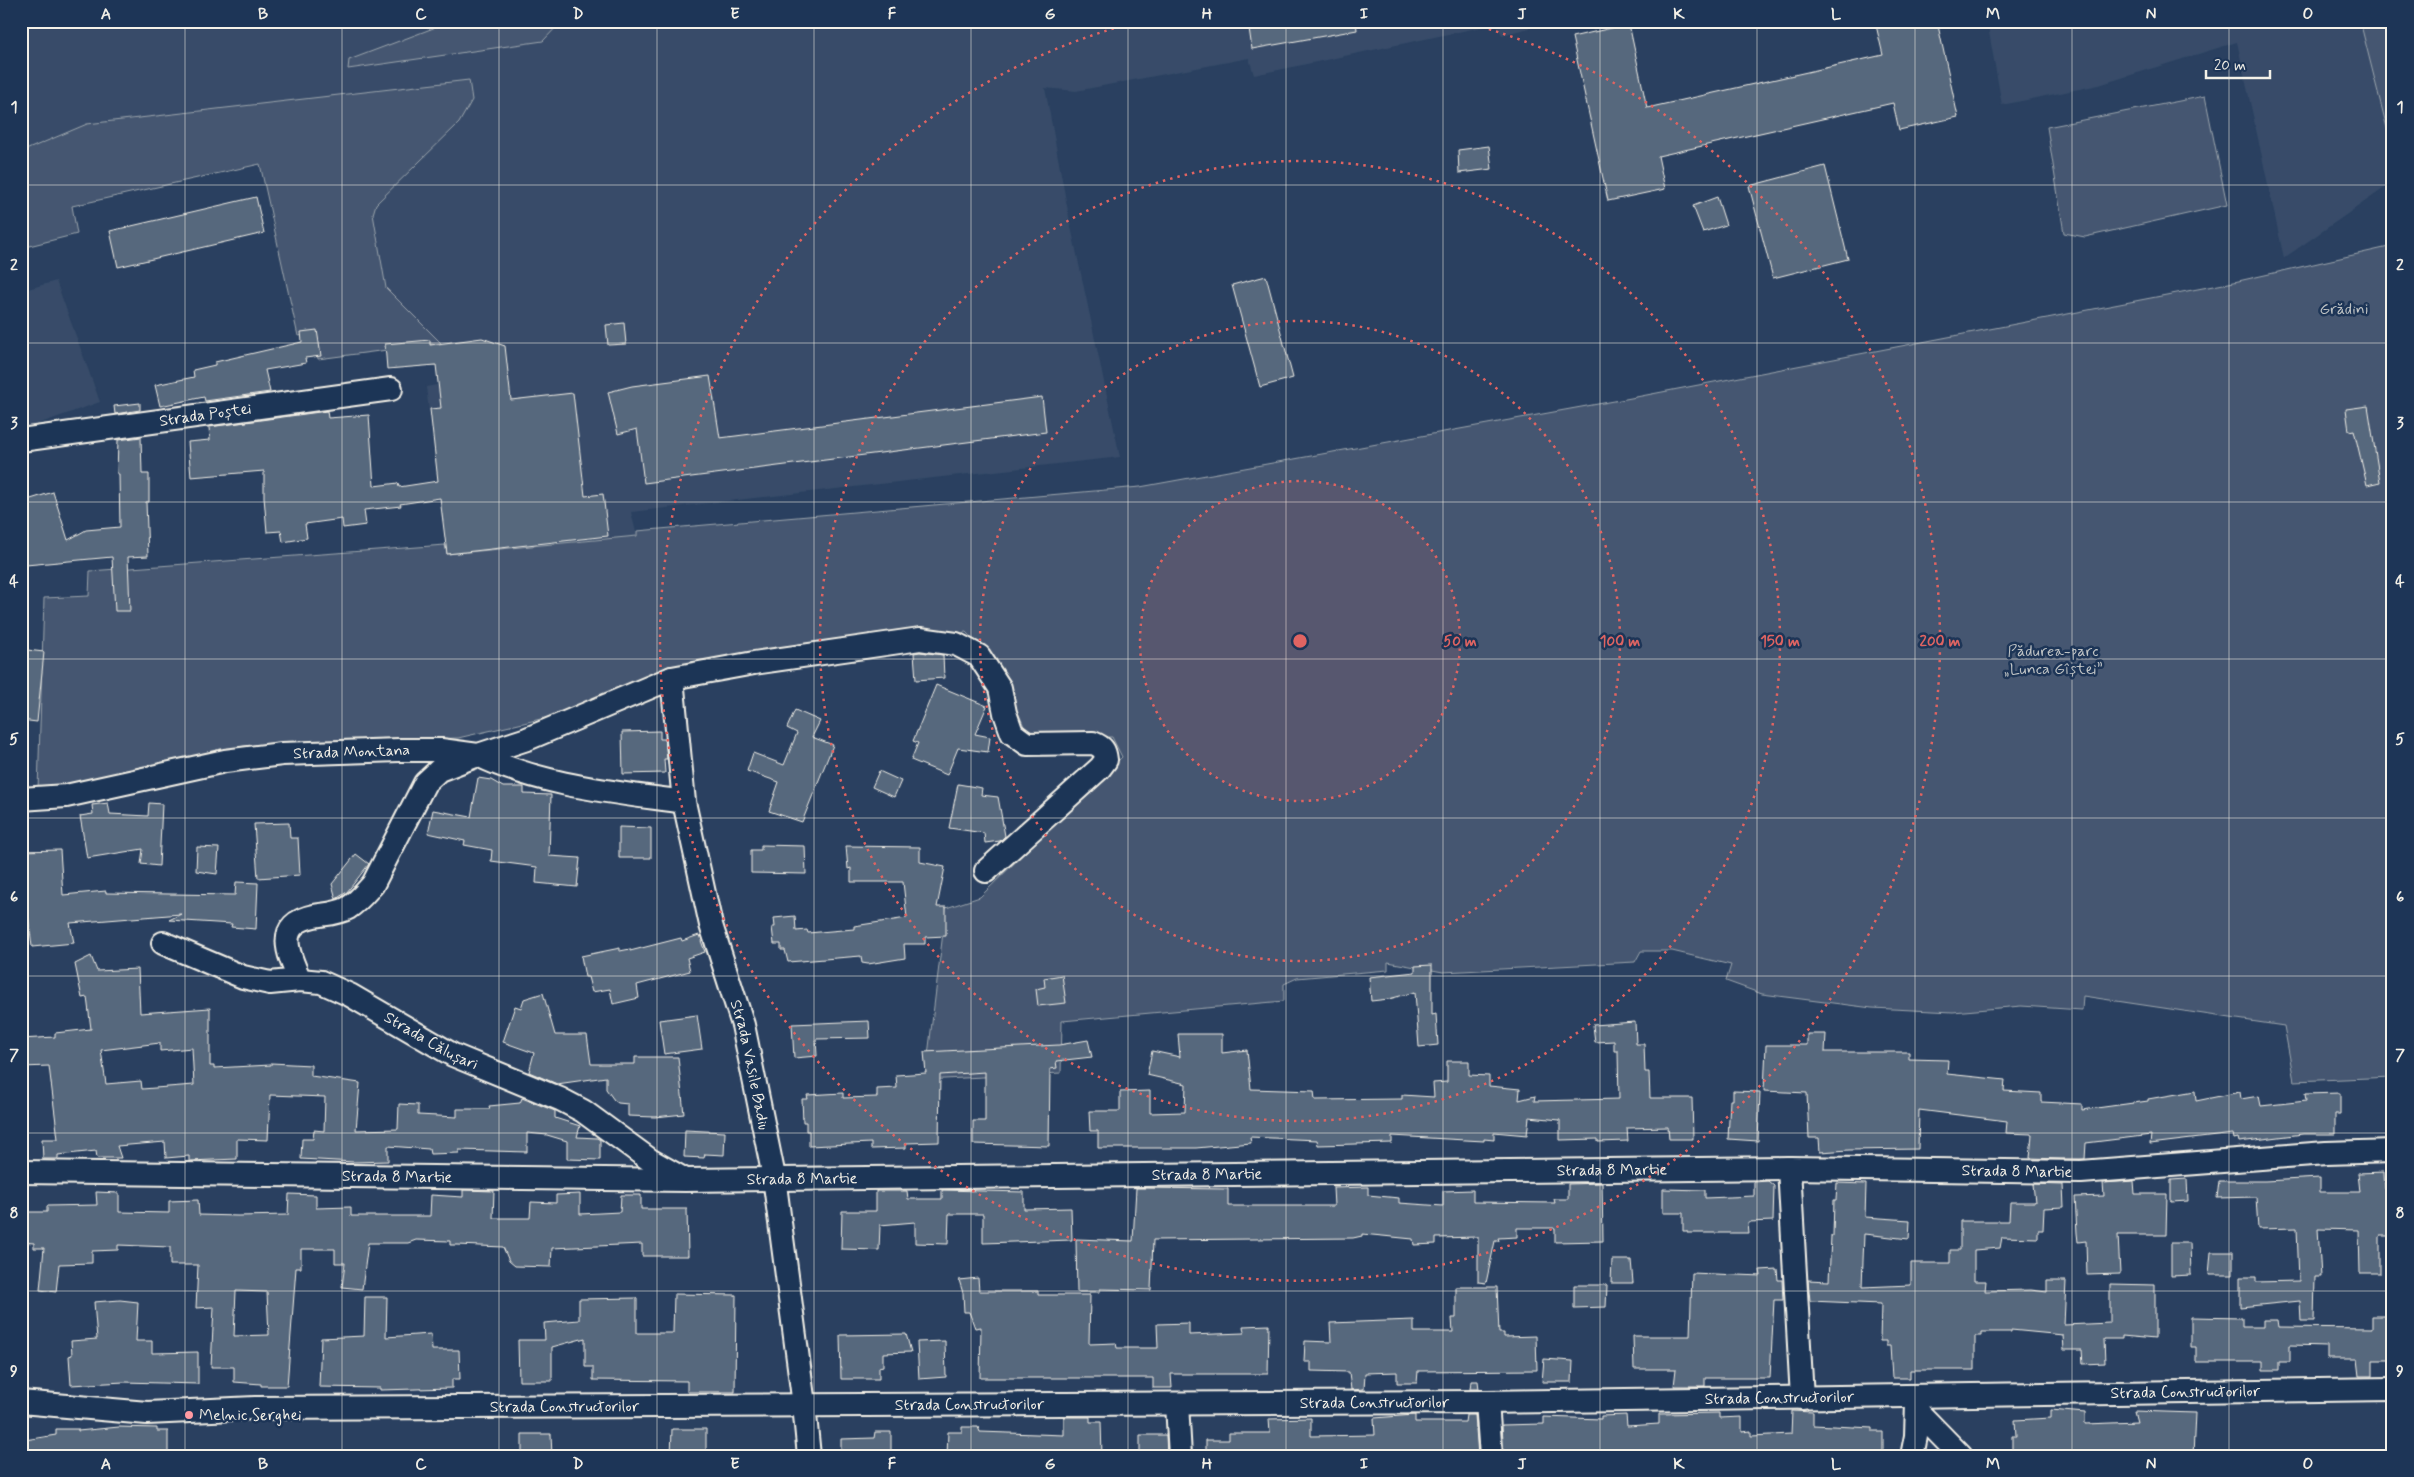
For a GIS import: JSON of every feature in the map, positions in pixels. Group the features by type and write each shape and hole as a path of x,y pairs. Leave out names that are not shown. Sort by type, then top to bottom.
{"street":[{"name":"Strada Poștei","path":"21,440 391,389"},
{"name":"Strada Montana","path":"21,799 66,796 226,761 282,754 441,750 478,755 527,739 672,678 754,663 920,640 940,640 967,648 978,656 1000,688 1009,725 1018,740 1027,744 1093,743 1102,746 1105,752 1106,760 1100,768 986,871"},
{"name":"Strada Vasile Badiu","path":"672,678 684,802 711,925 743,1025 774,1178 809,1456"},
{"path":"300,980 287,952 287,938 292,928 301,919 347,909 363,897 373,884 424,783 439,770 478,755 503,768 560,784 684,802"},
{"name":"Strada Călușari","path":"163,943 243,977 270,983 300,980 321,982 453,1055 560,1099 583,1111 650,1160 685,1180"},
{"name":"Strada 8 Martie","path":"21,1172 685,1180 1789,1168 2081,1172 2326,1153 2393,1151"},
{"path":"1789,1168 1802,1398"},
{"name":"Strada Constructorilor","path":"21,1402 147,1412 255,1408 1487,1402 1802,1398 1917,1404 2393,1389"},
{"path":"1487,1402 1491,1456"},
{"path":"1177,1404 1180,1456"},
{"path":"1912,1456 1917,1404"},
{"path":"1917,1404 1961,1456"}],"shaded area":[{"path":"21,21 1556,21 1502,35 1496,24 1254,75 1249,58 1076,91 1045,88 1070,222 1120,457 631,512 637,536 447,554 426,387 437,385 441,344 318,359 314,334 298,336 260,164 72,206 77,234 21,248"},
{"path":"1987,21 2360,21 2393,152 2393,182 2284,258 2237,42 2099,85 2002,105"},
{"path":"56,281 100,402 21,430 21,291"}],"green space":[{"path":"452,21 562,21 543,41 348,69 349,60"},
{"path":"2360,21 2393,21 2393,152"},
{"path":"469,80 472,100 459,123 376,204 373,214 386,288 441,343 318,359 314,334 298,336 260,164 72,206 77,234 21,248 21,152 87,124"},
{"path":"2205,96 2227,205 2085,237 2064,233 2047,127"},
{"name":"Pădurea-parc „Lunca Gîștei”","path":"2393,246 2393,1077 2294,1081 2284,1026 2083,996 2082,1010 2021,1006 1953,1012 1872,1008 1762,994 1726,981 1731,965 1672,951 1641,951 1635,962 1443,972 1388,962 1388,970 1297,978 1284,984 1284,1001 1062,1021 1061,1073 925,1080 946,908 980,897 1122,757 1112,737 1029,738 996,669 966,632 682,675 558,715 458,738 244,746 38,790 44,598 89,596 90,571 445,545 447,554 637,536 637,531 1140,487 1631,398 2234,282"}],"building":[{"path":"1248,21 1356,21 1357,30 1252,49"},
{"path":"1875,21 1937,21 1958,117 1899,130 1893,103 1658,156 1665,189 1608,201 1572,37 1629,24 1647,108 1883,55"},
{"path":"1489,146 1492,169 1459,173 1458,150"},
{"path":"1825,166 1848,259 1773,278 1749,186"},
{"path":"256,197 264,233 118,267 110,231"},
{"path":"1717,197 1726,225 1703,232 1693,206"},
{"path":"1266,276 1293,378 1260,387 1232,285"},
{"path":"624,323 626,344 608,345 606,325"},
{"path":"317,330 321,356 305,358 306,363 265,370 270,392 205,401 204,397 160,406 155,385 194,377 193,370 215,365 215,362 302,342 301,332"},
{"path":"482,338 505,346 511,400 573,393 585,496 603,494 608,536 447,554 440,498 400,504 401,506 364,510 366,525 343,528 342,519 305,524 307,538 283,542 281,531 267,532 264,471 191,477 188,442 210,440 209,427 327,411 328,418 369,415 374,486 398,483 399,487 438,481 430,409 441,408 436,365 387,369 385,344 430,340 430,345"},
{"path":"710,376 720,438 1042,397 1046,432 644,483 637,429 618,434 608,392 632,386"},
{"path":"140,403 140,410 115,414 114,406"},
{"path":"2368,406 2380,482 2367,485 2354,430 2349,431 2346,409"},
{"path":"141,437 142,474 149,474 149,502 146,502 148,556 128,557 130,611 115,611 112,557 26,565 21,534 21,502 53,492 68,540 86,530 120,527 119,474 117,474 118,440"},
{"path":"27,650 44,652 37,722 21,720 21,691"},
{"path":"914,653 943,655 944,678 916,680"},
{"path":"936,685 987,706 975,734 990,737 988,752 958,748 947,775 911,760 918,743 913,741"},
{"path":"795,710 820,721 812,737 833,745 802,822 769,811 779,782 747,771 753,753 784,765 797,733 787,728"},
{"path":"660,731 660,739 665,739 667,759 664,759 665,773 623,774 622,732"},
{"path":"879,771 901,781 894,797 872,787"},
{"path":"478,778 491,780 503,787 524,787 524,794 551,795 549,856 580,858 577,887 536,883 537,867 491,861 492,850 464,845 465,841 428,833 433,810 471,817"},
{"path":"958,784 982,788 981,795 998,797 1005,836 1000,841 985,843 984,833 949,828"},
{"path":"108,803 110,814 148,816 149,803 162,804 159,866 141,864 143,849 87,858 80,816 93,814 92,805"},
{"path":"289,823 290,838 298,838 300,875 258,878 254,824"},
{"path":"619,827 651,828 651,858 619,858"},
{"path":"761,845 805,846 806,874 751,873 751,850 761,850"},
{"path":"846,846 920,847 920,862 945,867 937,907 946,907 946,936 925,937 925,944 904,944 905,958 868,964 862,963 861,956 788,962 785,950 781,950 781,944 774,944 772,927 775,927 774,918 795,916 796,931 807,930 808,933 854,929 854,926 907,918 903,882 851,882 851,868 848,869"},
{"path":"197,847 219,848 217,874 196,871"},
{"path":"60,850 63,895 106,891 106,893 235,895 236,882 258,883 256,929 231,927 232,924 169,920 181,914 70,923 74,943 32,947 27,905 21,905 21,851"},
{"path":"356,854 369,864 347,892 336,899 332,884"},
{"path":"699,935 705,952 687,958 690,971 637,985 639,998 613,1004 610,989 592,992 588,977 585,977 581,956 620,948 620,951 630,949 630,951 681,938 682,941"},
{"path":"91,956 97,971 138,969 140,1013 210,1008 210,1066 214,1066 214,1068 271,1065 271,1063 311,1065 311,1076 360,1083 356,1130 398,1129 399,1104 418,1105 418,1115 457,1117 457,1109 490,1109 489,1106 520,1103 522,1098 555,1111 555,1118 580,1126 577,1137 597,1138 600,1140 600,1160 567,1159 567,1141 547,1135 527,1133 527,1152 459,1150 459,1153 430,1154 429,1149 388,1146 388,1161 354,1162 301,1159 302,1139 313,1139 314,1130 324,1131 325,1097 270,1095 268,1140 237,1139 237,1159 189,1161 189,1156 166,1158 165,1142 117,1146 121,1158 97,1158 96,1151 58,1155 58,1159 43,1159 42,1139 58,1139 49,1066 22,1067 21,1039 55,1037 55,1033 91,1029 87,997 82,998 75,964","holes":["160,1043 160,1051 192,1048 194,1085 142,1089 141,1081 106,1084 101,1050"]},
{"path":"1432,965 1432,1015 1436,1014 1438,1045 1419,1047 1415,992 1389,999 1371,1001 1369,977 1415,972 1415,966"},
{"path":"1062,975 1066,1003 1038,1006 1036,989 1045,987 1044,978"},
{"path":"543,993 555,1035 587,1035 591,1064 635,1064 635,1057 678,1057 684,1114 655,1117 628,1116 628,1104 618,1103 606,1089 606,1077 557,1084 529,1072 534,1053 503,1042 515,1006 521,1008 524,999"},
{"path":"697,1015 702,1049 664,1054 659,1020"},
{"path":"869,1021 870,1038 816,1039 817,1056 794,1058 792,1024"},
{"path":"1635,1022 1636,1044 1644,1044 1645,1072 1649,1072 1650,1098 1692,1098 1693,1139 1669,1139 1668,1127 1627,1128 1628,1141 1598,1142 1598,1139 1560,1140 1560,1120 1529,1117 1527,1135 1494,1132 1494,1140 1484,1139 1484,1141 1392,1136 1392,1143 1318,1145 1317,1140 1250,1137 1251,1143 1196,1148 1098,1148 1098,1131 1090,1131 1089,1111 1120,1111 1120,1092 1150,1091 1150,1113 1185,1112 1186,1084 1147,1075 1152,1051 1180,1057 1178,1034 1222,1034 1222,1053 1247,1050 1251,1089 1314,1091 1315,1100 1402,1099 1402,1095 1434,1097 1433,1083 1447,1082 1447,1061 1469,1061 1469,1075 1489,1076 1489,1086 1520,1089 1519,1100 1535,1096 1534,1101 1619,1099 1618,1051 1614,1051 1614,1041 1595,1042 1593,1025"},
{"path":"1807,1034 1826,1034 1825,1052 1909,1052 1909,1059 1948,1060 1947,1074 2005,1080 2004,1091 2041,1093 2041,1102 2082,1104 2082,1110 2148,1101 2148,1099 2195,1091 2196,1101 2240,1092 2241,1099 2259,1096 2261,1106 2306,1101 2305,1094 2340,1093 2340,1114 2335,1114 2335,1134 2303,1134 2239,1142 2238,1138 2234,1139 2233,1134 2150,1144 2151,1135 2086,1143 2085,1159 2061,1159 2030,1158 2032,1134 2006,1133 2007,1121 1919,1110 1918,1149 1820,1152 1819,1138 1809,1138 1807,1093 1764,1091 1766,1045 1807,1045"},
{"path":"1088,1040 1092,1057 1056,1061 1057,1068 1050,1069 1049,1146 973,1144 973,1121 985,1121 985,1072 940,1075 939,1142 906,1143 906,1148 871,1149 871,1143 809,1146 809,1131 806,1131 806,1122 803,1122 802,1099 808,1099 807,1095 843,1093 843,1098 877,1097 877,1089 897,1088 896,1075 926,1073 924,1052 1059,1045"},
{"path":"1733,1091 1760,1092 1758,1141 1728,1139 1730,1100 1733,1100"},
{"path":"685,1130 725,1132 724,1155 705,1154 704,1158 684,1157"},
{"path":"2384,1172 2385,1191 2393,1191 2393,1236 2380,1236 2380,1273 2360,1273 2359,1230 2318,1229 2321,1277 2315,1277 2314,1321 2301,1321 2300,1301 2240,1307 2240,1277 2256,1277 2256,1282 2299,1281 2297,1228 2258,1229 2256,1197 2217,1198 2219,1181 2320,1178 2320,1192 2360,1192 2358,1173"},
{"path":"2187,1179 2188,1201 2171,1202 2171,1180"},
{"path":"1768,1181 1774,1186 1773,1221 1748,1222 1749,1233 1687,1233 1687,1231 1683,1231 1683,1213 1663,1213 1663,1189 1705,1190 1705,1198 1754,1196 1754,1182"},
{"path":"2134,1181 2135,1194 2167,1194 2166,1235 2118,1235 2120,1274 2087,1275 2086,1241 2078,1242 2075,1197 2104,1196 2103,1183"},
{"path":"1602,1183 1603,1241 1555,1242 1555,1228 1517,1228 1517,1237 1498,1238 1499,1241 1495,1241 1486,1283 1478,1282 1478,1237 1436,1238 1436,1244 1414,1245 1413,1239 1362,1234 1362,1236 1353,1238 1153,1240 1151,1290 1100,1289 1100,1292 1077,1292 1076,1239 1133,1241 1136,1188 1228,1189 1228,1206 1334,1206 1333,1188 1368,1187 1368,1195 1399,1198 1399,1203 1443,1206 1443,1191 1473,1190 1473,1202 1555,1203 1554,1199 1568,1199 1568,1184"},
{"path":"1837,1183 1866,1184 1865,1217 1910,1220 1909,1239 1864,1234 1862,1287 1911,1285 1911,1263 1950,1263 1950,1250 1960,1250 1960,1221 2009,1221 2010,1202 2035,1202 2033,1184 2063,1185 2064,1207 2044,1208 2043,1230 2038,1230 2038,1238 2002,1237 2000,1248 1974,1250 1974,1281 1986,1281 1985,1291 2031,1290 2047,1292 2047,1281 2066,1281 2064,1325 2110,1323 2110,1284 2155,1285 2155,1339 2122,1336 2122,1339 2104,1339 2105,1363 2083,1364 2082,1350 2064,1350 2063,1335 2011,1330 2011,1332 1982,1332 1982,1336 1975,1336 1975,1370 1910,1370 1910,1378 1892,1378 1890,1346 1886,1346 1886,1341 1880,1341 1881,1304 1810,1301 1808,1280 1829,1281 1831,1236 1833,1236 1834,1200 1836,1200"},
{"path":"463,1190 494,1191 493,1218 530,1218 531,1202 556,1203 556,1195 580,1194 580,1214 620,1212 621,1195 641,1195 641,1209 687,1209 688,1256 642,1256 642,1244 552,1248 551,1267 515,1266 509,1261 503,1247 450,1245 450,1241 416,1240 408,1243 368,1243 362,1289 342,1287 345,1263 335,1263 335,1249 301,1249 301,1268 296,1268 287,1386 261,1386 261,1384 234,1382 234,1367 211,1367 214,1307 196,1308 198,1265 170,1265 170,1247 118,1245 118,1250 92,1251 92,1263 59,1264 56,1292 40,1290 44,1248 34,1248 34,1243 21,1242 21,1212 47,1212 47,1206 97,1205 96,1192 119,1193 119,1212 169,1213 169,1201 198,1200 199,1215 238,1216 288,1215 289,1194 316,1195 316,1208 351,1207 351,1216 430,1216 431,1195 463,1197","holes":["236,1291 267,1292 269,1335 234,1336"]},
{"path":"942,1190 1024,1192 1024,1209 1071,1208 1072,1240 983,1243 983,1214 949,1214 948,1244 915,1243 915,1222 880,1225 879,1250 841,1249 842,1211 876,1211 876,1191 907,1191 908,1199 942,1199"},
{"path":"2171,1243 2190,1243 2191,1275 2171,1276"},
{"path":"2211,1252 2233,1252 2233,1275 2209,1275"},
{"path":"1612,1260 1631,1260 1633,1283 1611,1283"},
{"path":"1777,1269 1778,1280 1782,1280 1783,1300 1774,1300 1770,1378 1705,1378 1705,1386 1674,1386 1676,1369 1634,1369 1633,1336 1690,1336 1692,1273 1761,1276 1760,1270"},
{"path":"978,1278 979,1291 1038,1291 1038,1295 1090,1295 1089,1344 1116,1343 1117,1348 1158,1348 1157,1324 1189,1323 1189,1335 1244,1333 1243,1326 1269,1325 1268,1374 1171,1374 1172,1388 1153,1388 1153,1378 980,1378 981,1327 975,1328 969,1312 964,1312 963,1293 959,1280"},
{"path":"1574,1285 1607,1285 1606,1307 1574,1308"},
{"path":"1456,1287 1497,1287 1499,1333 1504,1333 1504,1337 1536,1336 1537,1370 1418,1371 1417,1383 1397,1383 1397,1372 1365,1373 1364,1389 1351,1390 1349,1372 1311,1371 1311,1362 1304,1362 1305,1341 1331,1342 1330,1323 1414,1320 1414,1332 1453,1332 1452,1318 1456,1318"},
{"path":"674,1294 736,1295 735,1392 687,1392 687,1381 593,1380 593,1367 585,1367 585,1338 552,1347 552,1381 519,1381 518,1340 545,1340 544,1323 579,1320 579,1299 637,1298 637,1333 673,1333"},
{"path":"365,1297 387,1297 386,1337 431,1334 432,1350 459,1350 460,1379 452,1379 452,1388 380,1390 380,1388 319,1387 321,1338 364,1336"},
{"path":"120,1300 138,1302 136,1341 152,1341 152,1353 198,1352 198,1384 124,1382 71,1385 69,1356 72,1355 71,1341 97,1339 94,1302"},
{"path":"2372,1316 2393,1316 2393,1360 2373,1360 2373,1376 2359,1376 2357,1359 2327,1359 2327,1346 2290,1345 2290,1362 2279,1362 2279,1370 2263,1370 2263,1362 2196,1362 2196,1347 2191,1347 2191,1317 2242,1318 2242,1327 2263,1327 2263,1320 2277,1320 2278,1327 2372,1328"},
{"path":"906,1334 911,1352 883,1353 883,1366 879,1367 879,1379 841,1379 840,1335"},
{"path":"945,1341 946,1377 919,1379 917,1342"},
{"path":"1544,1359 1573,1361 1572,1382 1542,1382"},
{"path":"1471,1381 1478,1381 1479,1389 1470,1389"},
{"path":"2051,1410 2085,1413 2085,1424 2137,1422 2134,1411 2195,1413 2193,1456 2012,1456 2012,1436 2016,1436 2015,1420 2051,1418"},
{"path":"1792,1411 1813,1412 1813,1425 1873,1428 1873,1432 1883,1432 1883,1456 1784,1453 1784,1456 1624,1456 1624,1451 1583,1456 1504,1456 1502,1425 1544,1424 1544,1417 1601,1419 1601,1416 1626,1415 1627,1426 1659,1424 1659,1414 1719,1413 1719,1418 1742,1417 1742,1432 1751,1431 1751,1436 1791,1434"},
{"path":"1415,1415 1415,1422 1465,1422 1466,1415 1475,1415 1478,1456 1206,1456 1206,1440 1229,1440 1229,1433 1270,1433 1269,1419 1311,1418 1311,1436 1375,1435 1374,1418"},
{"path":"1064,1417 1090,1417 1090,1422 1101,1422 1102,1456 947,1456 948,1432 962,1432 962,1427 978,1427 980,1432 1064,1435"},
{"path":"119,1427 157,1428 157,1431 168,1431 168,1456 28,1456 25,1440 56,1435 56,1429 78,1429 78,1431"},
{"path":"672,1429 706,1429 706,1456 671,1456"},
{"path":"875,1432 891,1432 891,1456 841,1456 841,1439 874,1438"},
{"path":"522,1434 551,1434 552,1456 522,1456"},
{"path":"1140,1435 1166,1435 1167,1456 1140,1456"}],"place":[{"name":"Melnic Serghei","path":"189,1415"}],"park label":[{"name":"Grădini","path":"2344,309"}]}
